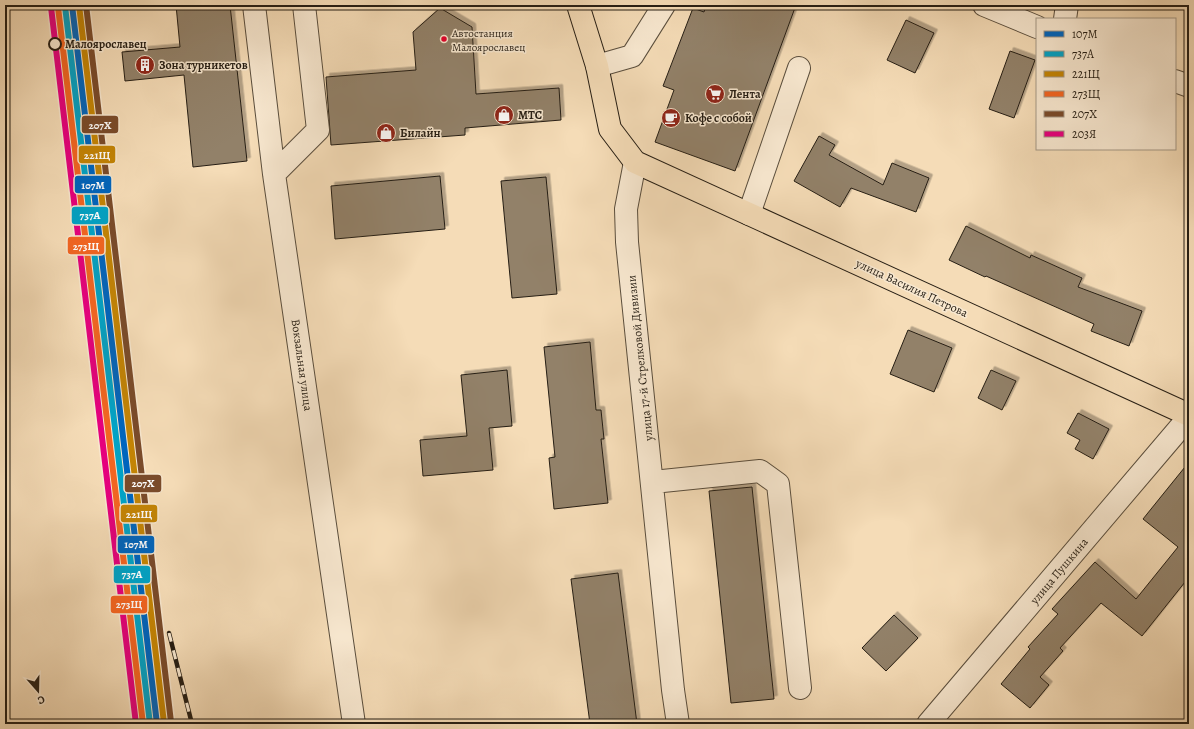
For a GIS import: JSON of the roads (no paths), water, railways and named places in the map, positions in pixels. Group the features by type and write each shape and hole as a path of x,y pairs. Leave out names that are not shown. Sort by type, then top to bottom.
{"main road":[{"path":"578,5 597,66 610,129 635,162"},
{"name":"улица Василия Петрова","path":"635,162 1189,416"}],"street":[{"name":"Вокзальная улица","path":"254,5 274,174 354,724"},
{"path":"274,174 318,130 304,5"},
{"path":"597,66 632,56 664,5"},
{"path":"984,5 1036,27"},
{"path":"1065,18 1067,5"},
{"path":"749,214 799,68"},
{"path":"1176,81 1189,86"},
{"name":"улица 17-й Стрелковой Дивизии","path":"635,162 626,210 627,242 653,482 673,690 678,724"},
{"name":"улица Пушкина","path":"928,724 1189,416"},
{"path":"653,482 760,471 778,484 800,688"}],"railway":[{"path":"169,633 192,724"}],"place":[{"name":"Автостанция Малоярославец","path":"444,39"},
{"name":"Малоярославец","path":"55,44"},
{"name":"Зона турникетов","path":"145,65"},
{"name":"Лента","path":"715,94"},
{"name":"МТС","path":"504,115"},
{"name":"Кофе с собой","path":"671,118"},
{"name":"Билайн","path":"386,133"}]}
